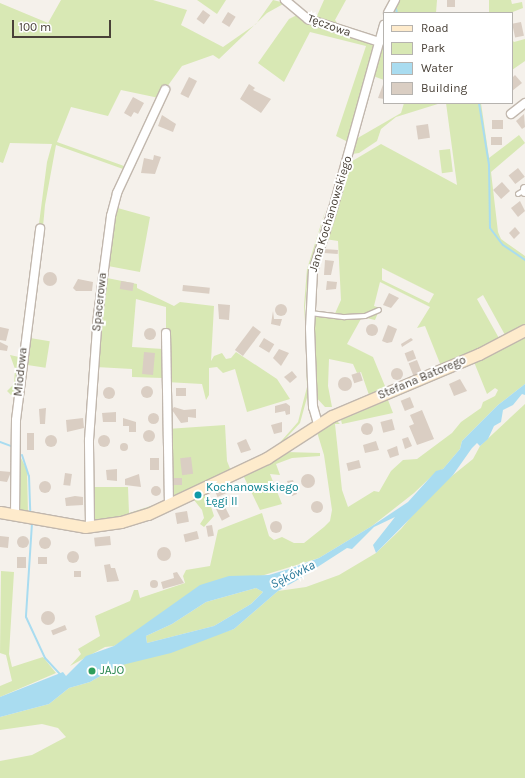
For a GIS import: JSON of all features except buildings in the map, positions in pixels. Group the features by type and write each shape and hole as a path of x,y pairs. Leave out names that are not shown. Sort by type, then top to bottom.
{"street":[{"name":"Tęczowa","path":"285,0 308,20 379,42"},
{"path":"389,12 395,0"},
{"name":"Jana Kochanowskiego","path":"318,424 313,407 310,313 318,250 334,205 383,28"},
{"name":"Spacerowa","path":"90,526 89,440 98,315 111,216 122,180 165,90"},
{"path":"511,114 525,103"},
{"name":"Miodowa","path":"15,515 16,420 40,229"},
{"name":"Stefana Batorego","path":"318,424 479,354 525,330"},
{"path":"166,333 169,505"},
{"path":"0,512 90,526 121,522 169,505 267,458 318,424"}],"lane":[{"path":"310,313 345,317 365,316 379,310"}],"green space":[{"path":"61,0 153,0 187,10 181,25 223,47 254,25 219,59 213,55 182,66 159,98 121,90 108,116 71,107 57,142 124,166 123,169 56,145 45,205 42,238 37,239 47,162 52,144 10,143 3,163 0,162 0,3 48,23"},
{"path":"197,0 226,0 217,14"},
{"path":"273,0 285,3 267,13 257,23"},
{"path":"324,0 346,0 335,20 340,27 316,18"},
{"path":"399,0 437,0 436,12 392,12"},
{"path":"489,0 511,0 512,4 522,2 523,8 513,12 489,12"},
{"path":"297,15 374,43 348,142 336,136 366,46 310,32 284,82 258,63 289,19"},
{"path":"525,39 525,61 513,69 513,41"},
{"path":"383,41 383,80 373,76"},
{"path":"404,104 438,104 396,117 381,129 377,141 359,153 352,154 356,139 401,113"},
{"path":"446,104 481,104 489,158 519,135 525,143 491,172 498,232 501,239 525,256 525,328 505,335 483,295 477,299 500,340 441,366 425,326 417,328 430,307 380,282 374,306 380,308 375,320 362,317 347,344 373,357 387,391 369,395 361,372 357,373 353,364 329,359 328,386 332,407 325,407 314,395 314,316 333,318 341,300 338,241 325,239 349,163 381,144 457,185","holes":["382,268 434,294 429,303 382,280"]},
{"path":"450,149 453,172 442,173 439,150"},
{"path":"114,207 150,217 140,272 108,266 107,278 137,284 137,288 174,306 180,302 214,306 211,361 214,356 222,353 226,359 231,358 236,352 277,379 290,399 247,412 235,369 223,373 217,367 209,368 209,395 206,400 202,384 166,382 166,307 136,299 132,347 163,349 163,378 132,377 132,369 96,367"},
{"path":"326,208 309,269 305,306 307,353 304,306 307,269"},
{"path":"30,338 50,341 46,368 26,365"},
{"path":"525,338 525,384 498,405 462,441 460,449 443,469 436,472 414,493 372,526 319,558 261,576 134,634 114,646 105,647 70,666 81,654 78,649 100,636 95,616 130,601 134,590 138,590 140,598 185,583 183,576 186,570 210,566 218,530 262,513 269,536 274,540 282,537 294,543 304,543 324,527 330,521 332,510 324,455 317,432 337,421 340,424 335,424 342,490 348,507 374,491 379,492 391,471 403,460 417,459 452,433 461,422 481,408 483,402 495,396 498,390 495,388 487,394 474,362"},
{"path":"10,355 19,357 15,392 11,395 7,391 14,384 15,369"},
{"path":"306,359 308,394 300,423 277,448 233,468 276,447 298,422 307,387"},
{"path":"388,400 393,413 342,424 341,420"},
{"path":"525,404 525,778 0,778 0,761 32,755 66,737 58,728 42,724 0,730 0,717 49,704 69,688 90,682 118,666 234,629 278,591 306,587 339,575 376,553 401,529 432,492 473,459 480,446"},
{"path":"225,425 227,461 231,471 172,496 167,429"},
{"path":"286,452 320,453 320,456 292,458 276,464 280,475 270,474 282,504 260,510 243,475"},
{"path":"19,454 27,470 28,513 17,510"},
{"path":"92,487 128,487 129,513 166,501 136,514 96,521 93,519"},
{"path":"213,488 207,494 214,516 204,527 200,524 204,518 202,510 194,500 172,509"},
{"path":"1,571 14,572 9,654 12,667 43,657 56,673 0,697 0,686 12,681 6,655 0,653"},
{"path":"256,588 263,592 251,604 214,626 147,643 146,636 172,624 206,602"}],"water":[{"name":"Sękówka","path":"525,384 525,395 522,394 513,405 503,410 501,422 494,426 488,439 480,446 477,443 472,448 453,475 376,553 373,545 395,517 374,527 352,549 347,548 316,568 315,566 306,575 278,591 234,629 171,653 118,666 90,682 69,688 49,704 0,717 0,697 63,672 66,676 86,656 114,646 200,585 229,576 269,575 289,569 319,558 372,526 408,502 436,471 443,469 460,449 462,441 498,405","holes":["256,588 263,592 251,604 214,626 147,643 146,636 172,624 206,602"]}],"waterway":[{"path":"479,104 489,165 490,228 503,245 525,260"},
{"path":"0,442 11,446"},
{"path":"22,455 29,476 30,513"},
{"path":"32,523 26,617 45,658 61,675"}],"place":[{"name":"Kochanowskiego Łęgi II","path":"198,495"},
{"name":"JAJO","path":"92,671"}]}
